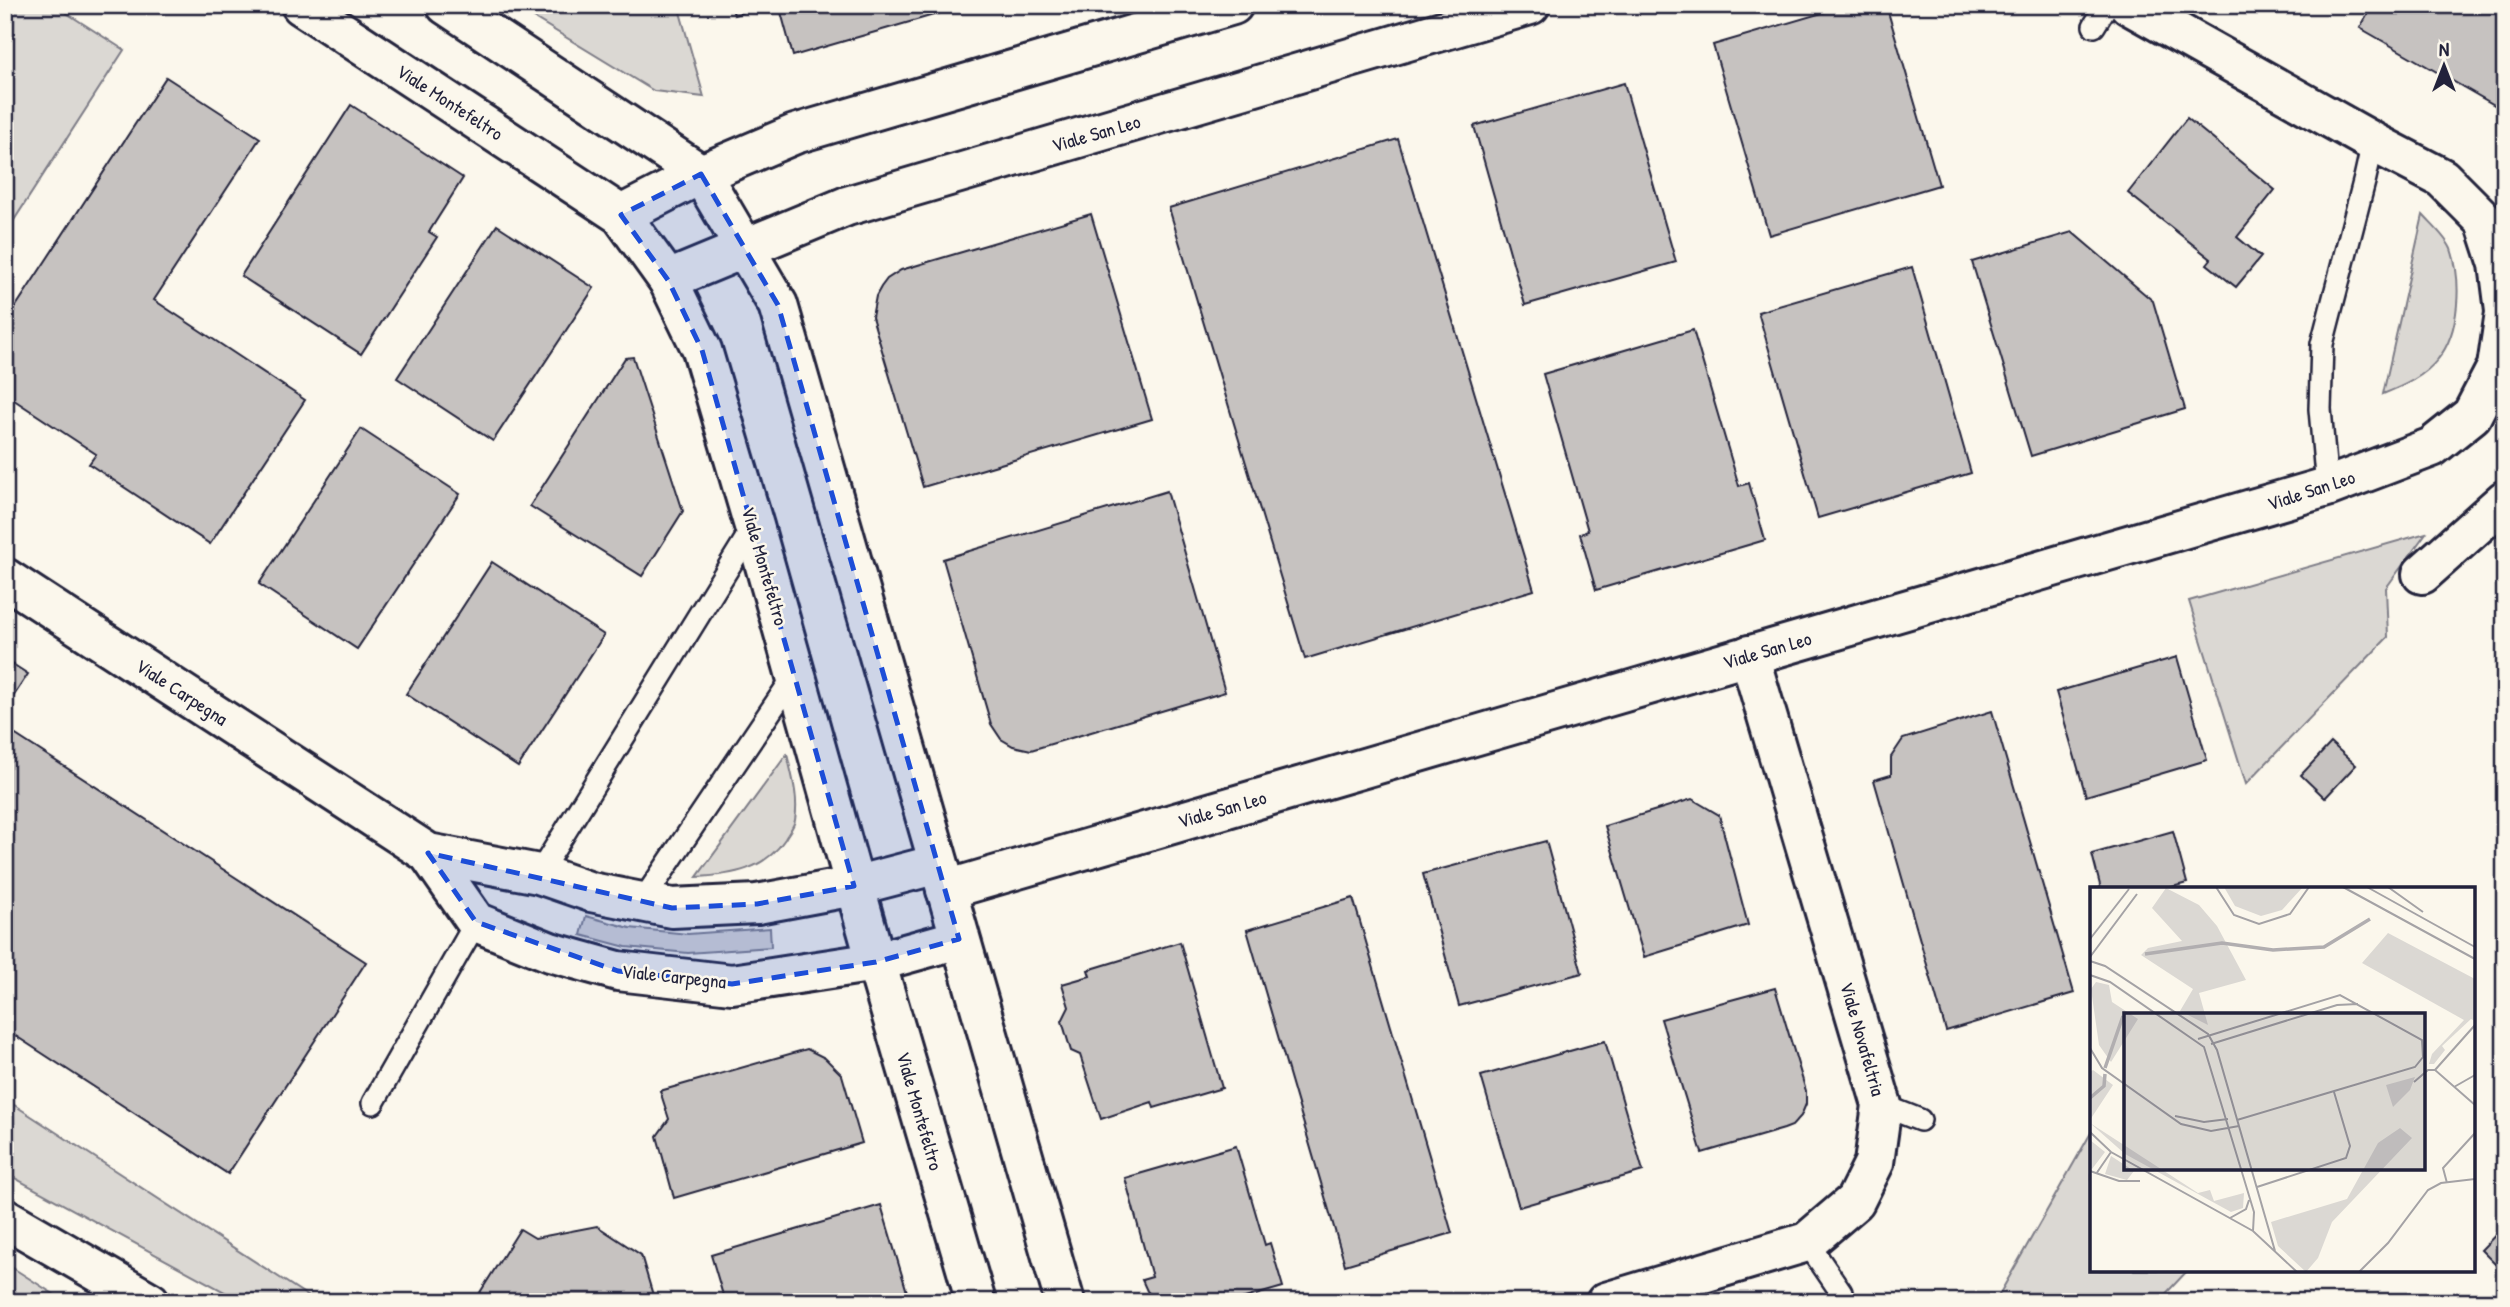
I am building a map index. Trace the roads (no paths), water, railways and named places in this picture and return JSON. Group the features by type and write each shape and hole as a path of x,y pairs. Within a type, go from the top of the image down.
{"street":[{"name":"Viale Montefeltro","path":"301,5 621,215 668,280 702,350 854,886 976,1302"},
{"path":"446,5 701,174 778,304 1065,1302"},
{"path":"621,215 701,174 795,134 1151,17 1233,5"},
{"name":"Viale San Leo","path":"668,280 847,206 1530,5"},
{"name":"Viale San Leo","path":"942,877 1749,655 2327,487 2432,447 2472,415 2497,367 2505,312 2499,264 2485,221 2442,178 2129,5"},
{"path":"2421,574 2505,500"},
{"name":"Viale Carpegna","path":"5,578 428,853 476,922 550,952 618,971 733,984 876,962 959,939"},
{"name":"Viale Novafeltria","path":"1606,1302 1807,1242 1855,1201 1874,1163 1882,1105 1749,655"},
{"name":"Viale Carpegna","path":"428,853 540,874 592,892 672,908 757,904 854,886 942,877"},
{"path":"5,1219 150,1302"}],"lane":[{"path":"2094,26 2107,5"},
{"path":"2327,487 2320,409 2322,344 2373,142"},
{"path":"540,874 754,526"},
{"path":"642,902 795,675"},
{"path":"373,1103 476,922"},
{"path":"1882,1105 1920,1120"},
{"path":"1807,1242 1841,1292"}]}
